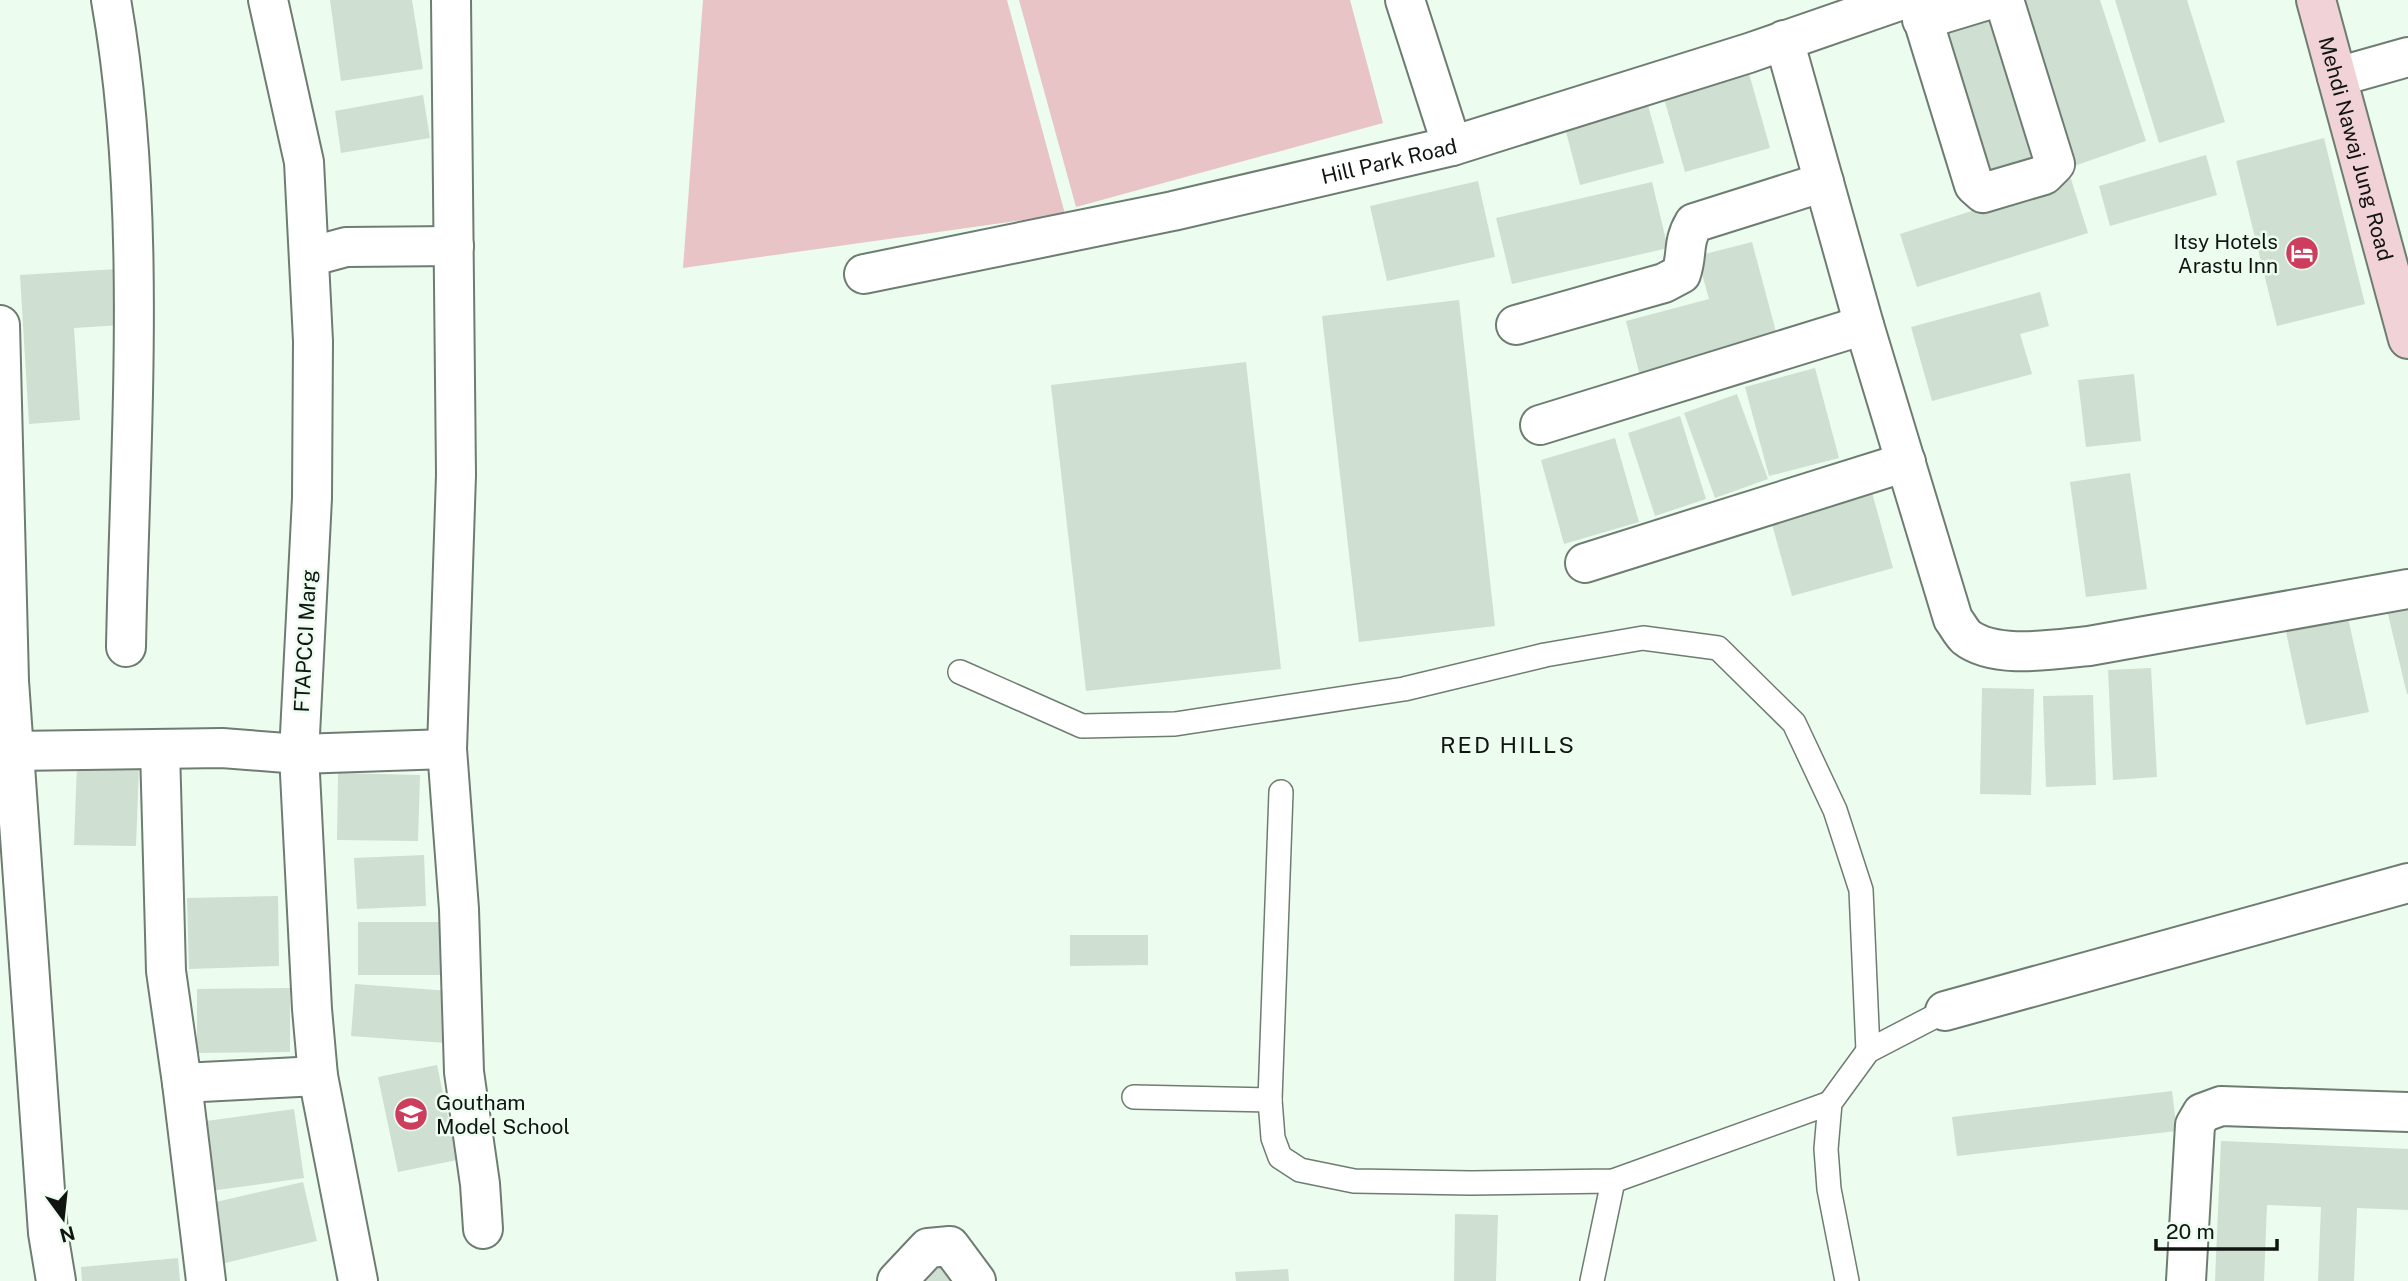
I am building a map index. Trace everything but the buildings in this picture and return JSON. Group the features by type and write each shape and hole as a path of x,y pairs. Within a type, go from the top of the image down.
{"main road":[{"name":"Mehdi Nawaj Jung Road","path":"2316,0 2408,339"}],"street":[{"path":"111,0 125,77 131,189 132,343 127,648"},
{"name":"FTAPCCI Marg","path":"268,0 304,162 313,341 312,498 299,754 318,1076 358,1281"},
{"path":"451,0 456,475 447,749 459,909 464,1072 481,1184 483,1229"},
{"path":"1405,0 1452,146"},
{"name":"Hill Park Road","path":"864,274 1173,211 1452,146 1784,40 1914,7 1988,0"},
{"path":"1914,7 1974,185 1983,193 2044,175 2055,164 2004,0"},
{"path":"1784,40 1864,325 1953,619 1967,637 1992,649 2036,651 2089,646 2408,589"},
{"path":"2337,77 2408,57"},
{"path":"1516,325 1664,283 1681,274 1685,262 1685,239 1694,223 1824,182"},
{"path":"309,257 345,247 454,246"},
{"path":"0,325 14,751 48,1233 56,1281"},
{"path":"1540,425 1864,325"},
{"path":"1585,563 1906,462"},
{"path":"14,751 222,748 299,754 447,749"},
{"path":"160,749 166,971 206,1281"},
{"path":"1945,1011 2408,883"},
{"path":"182,1083 318,1076"},
{"path":"2186,1281 2195,1125 2202,1112 2221,1106 2408,1112"},
{"path":"897,1281 928,1248 950,1246 976,1281"}],"lane":[{"path":"960,672 1083,726 1175,724 1404,689 1545,655 1643,638 1718,648 1794,723 1835,810 1861,890 1868,1051"},
{"path":"1280,792 1270,1100 1273,1138 1280,1157 1300,1170 1354,1181 1614,1181 1830,1103"},
{"path":"1847,1281 1829,1189 1826,1149 1830,1103 1868,1051 1945,1011"},
{"path":"1134,1097 1270,1100"},
{"path":"1592,1281 1614,1181"}],"shaded area":[{"path":"703,0 1007,0 1065,214 683,268"},
{"path":"1019,0 1350,0 1383,123 1076,207"}],"place":[{"name":"Itsy Hotels Arastu Inn","path":"2302,253"},
{"name":"Goutham Model School","path":"411,1114"}],"district":[{"name":"RED HILLS","path":"1508,744"}]}
